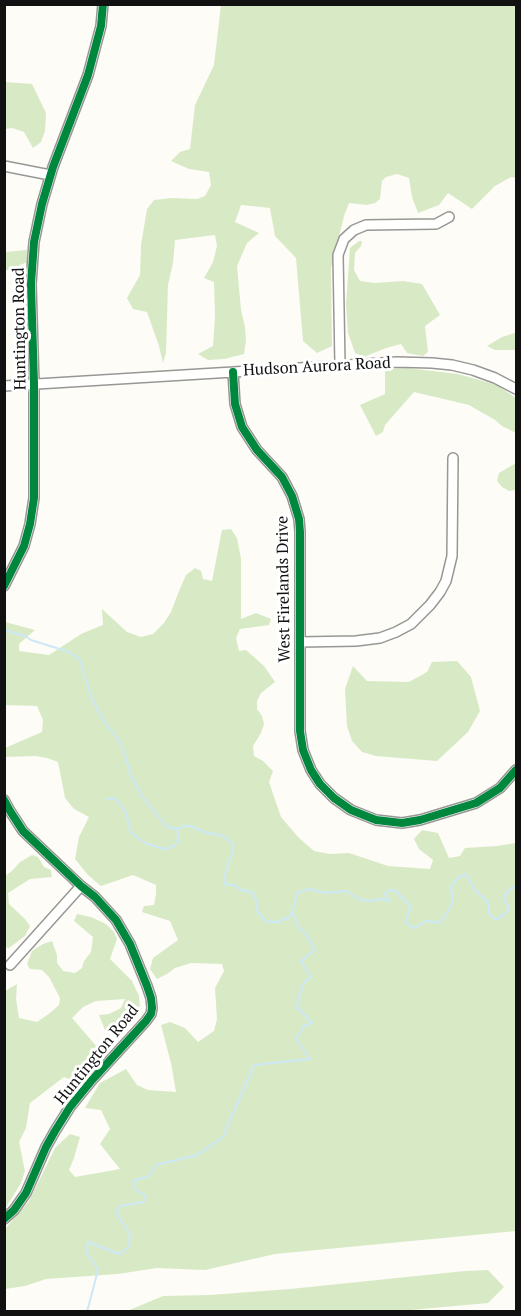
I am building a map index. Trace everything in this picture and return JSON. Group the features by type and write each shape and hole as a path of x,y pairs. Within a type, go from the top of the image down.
{"street":[{"name":"Huntington Road","path":"4,586 24,546 34,498 34,384 31,311 32,262 39,218 50,176 88,75 101,26 104,4"},
{"path":"4,166 50,176"},
{"path":"340,365 338,255 344,239 354,230 366,225 436,224 449,217"},
{"name":"Hudson Aurora Road","path":"4,386 397,362 452,365 495,378 516,389"},
{"name":"West Firelands Drive","path":"233,372 235,404 242,428 256,450 282,477 297,510 300,532 300,731 303,750 320,783 334,798 351,810 376,820 402,823 477,803 500,788 516,770"},
{"path":"300,642 380,638 411,624 430,605 446,580 452,556 453,458"},
{"name":"Huntington Road","path":"4,800 23,831 111,913 121,928 152,998 151,1014 70,1107 54,1131 26,1193 14,1210 4,1219"},
{"path":"10,965 81,886"}],"green space":[{"path":"221,5 516,5 516,178 511,177 495,186 472,209 448,193 439,205 418,213 412,197 409,178 397,174 386,177 382,181 380,199 375,203 367,205 349,203 331,268 332,346 317,353 303,341 296,258 275,236 270,208 241,205 235,222 259,233 247,243 237,266 245,327 244,354 208,360 198,354 213,346 214,282 204,278 213,262 217,246 215,235 175,240 168,285 166,353 163,363 147,312 133,309 127,298 140,275 141,245 147,209 154,200 197,199 205,196 211,185 209,172 189,169 171,161 180,152 190,149 195,105 214,65"},
{"path":"5,82 32,84 46,113 45,131 41,142 33,148 24,132 12,128 5,129"},
{"path":"516,212 516,350 495,350 487,346 502,337 515,333"},
{"path":"362,241 355,253 354,270 360,281 375,283 403,281 422,284 440,315 425,326 428,352 423,356 407,353 401,344 364,357 355,353 348,333 346,304 350,248"},
{"path":"27,250 27,262 5,270 5,252"},
{"path":"407,368 458,374 497,385 516,398 516,433 469,405 414,392 385,425 383,432 376,436 360,405 385,394 385,369"},
{"path":"516,463 516,490 509,491 497,481 499,473"},
{"path":"231,529 237,538 241,559 241,619 256,613 271,619 269,625 240,629 236,638 239,651 246,650 264,666 275,682 261,693 257,701 257,709 264,724 253,746 254,756 273,771 269,782 281,817 299,838 314,851 330,854 349,853 388,866 430,869 433,860 419,849 414,839 422,830 438,833 449,858 460,856 465,848 516,843 516,1231 275,1254 205,1270 157,1268 118,1274 46,1279 25,1286 5,1289 5,1229 29,1201 55,1148 70,1134 80,1137 69,1170 75,1177 120,1169 100,1144 110,1129 101,1110 85,1108 100,1083 126,1069 137,1085 148,1090 176,1092 161,1025 170,1022 185,1028 198,1042 214,1031 217,1019 215,988 224,971 222,964 191,963 175,968 157,979 150,969 153,958 178,940 170,921 142,912 144,906 154,905 156,885 133,875 101,886 88,875 75,859 79,837 89,817 74,809 65,798 58,762 35,756 5,757 5,748 42,732 43,720 37,706 5,705 5,622 35,630 19,644 19,651 49,655 81,634 103,625 102,609 127,632 141,637 153,634 171,612 186,575 195,568 201,571 203,579 212,581 222,530"},
{"path":"457,661 471,677 480,711 468,732 437,761 376,756 362,752 352,741 347,726 345,689 353,666 367,681 409,682 427,672 432,662"},
{"path":"32,855 38,857 44,867 51,870 52,877 30,879 8,893 9,904 30,926 25,936 9,948 5,947 5,876 20,862"},
{"path":"77,914 106,924 114,932 117,939 110,959 132,981 139,996 140,1008 136,1017 116,1033 105,1030 99,1015 109,1014 121,1008 125,999 96,1001 83,1007 72,1018 104,1055 82,1074 71,1080 64,1077 30,1103 26,1128 19,1142 25,1171 21,1183 5,1209 5,991 17,984 16,999 19,1018 37,1022 59,1005 60,998 49,977 42,970 30,969 27,964 32,951 52,941 57,963 63,971 75,973 82,968 91,952 93,937 74,921"},
{"path":"488,1270 504,1287 488,1303 389,1312 127,1311 163,1296 290,1289"}],"waterway":[{"path":"4,630 69,652 80,660 91,697 103,720 120,742 131,776 140,793 167,827 177,829 191,826 204,832 223,836 233,844 224,877 225,883 252,892 256,900 257,911 267,922 278,922 289,917 297,893 309,889 325,893 346,891 361,900 372,901 381,899 389,901 386,893 389,890 396,891 411,907 406,922 410,926 415,928 429,921 440,923 453,899 451,886 459,877 466,874 475,890 489,903 489,914 495,919 500,918 508,910 508,905 504,900 505,895 511,888 516,887"},
{"path":"107,799 114,798 119,802 126,813 131,833 147,844 165,849 172,847 179,841 177,830"},
{"path":"87,1312 98,1270 86,1252 88,1242 119,1254 129,1247 130,1234 116,1213 120,1206 144,1202 146,1196 136,1190 133,1181 149,1176 156,1165 197,1155 223,1137 254,1065 310,1059 296,1039 304,1026 312,1023 297,1008 304,983 311,977 301,961 315,950 305,933 298,927 293,913"}],"cycle path":[{"path":"4,586 24,546 34,498 31,284 34,242 53,167 88,75 101,26 103,4"},
{"path":"233,372 235,404 242,427 257,450 282,477 292,496 299,519 300,731 303,750 320,784 351,810 376,820 402,823 420,820 476,803 500,788 516,770"},
{"path":"4,800 23,831 95,897 116,920 130,944 147,986 152,1008 146,1021 70,1107 46,1147 26,1193 14,1210 4,1219"}]}
